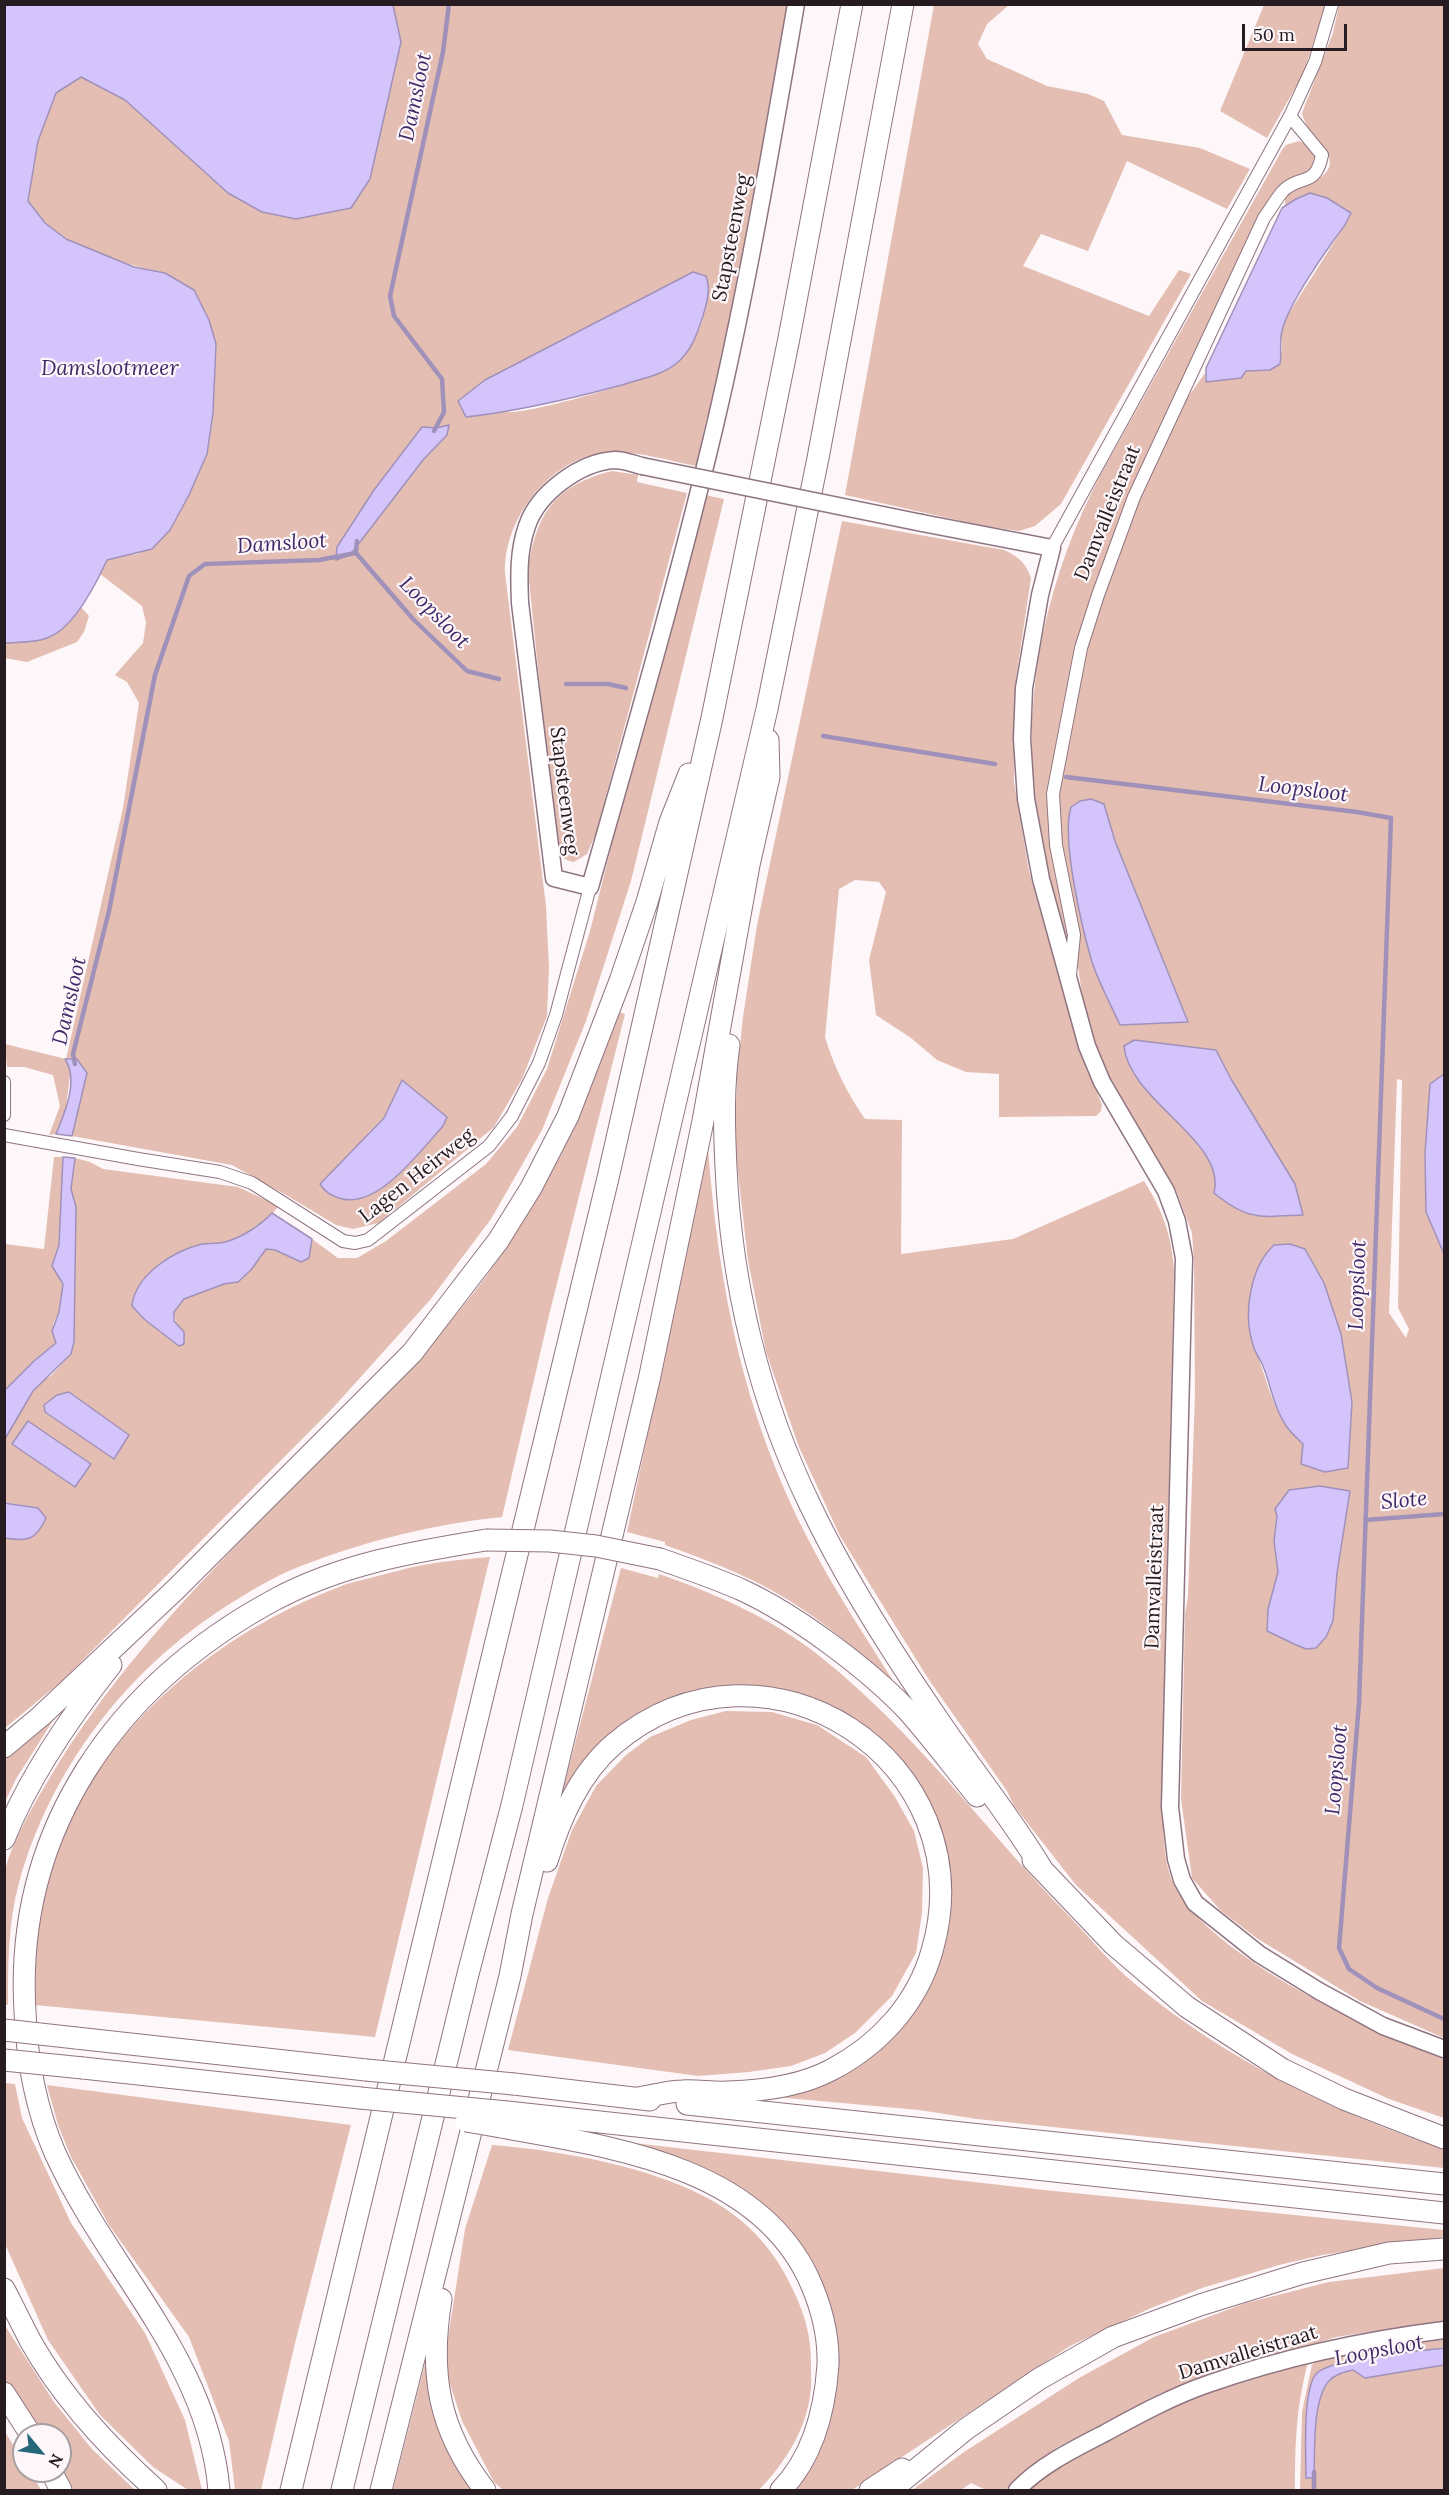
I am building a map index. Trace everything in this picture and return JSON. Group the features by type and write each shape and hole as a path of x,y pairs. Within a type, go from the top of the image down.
{"highway":[{"path":"291,2490 608,1178 712,718 789,338 852,4"},
{"path":"342,2490 465,1985 515,1794 767,709 820,447 903,4"},
{"path":"381,2490 510,1976 522,1914 649,1380 703,1121 749,865 769,777 767,709"},
{"path":"4,1747 41,1716 176,1589 412,1353 498,1241 531,1188 576,1095 620,981 670,822 712,718"},
{"path":"749,865 741,963 727,1058 724,1124 728,1206 742,1304 755,1359 773,1415 809,1504 858,1593 933,1712 1042,1869"},
{"path":"219,2490 210,2436 187,2375 170,2343 72,2187 45,2126 27,2047 25,1944 32,1898 48,1845 68,1800 91,1762 119,1724 157,1683 195,1650 276,1599 335,1573 410,1552 486,1540 550,1541 596,1546 660,1559 743,1591 785,1614 862,1670 907,1710 1020,1849 1113,1944 1187,2007 1282,2069 1344,2099 1444,2138"},
{"path":"4,1839 33,1782 84,1700 118,1656 176,1589"},
{"path":"510,1976 532,1916 554,1839 574,1794 594,1766 614,1744 663,1713 703,1699 735,1696 779,1698 810,1707 837,1719 863,1736 885,1755 913,1791 923,1812 931,1833 940,1875 941,1902 938,1932 917,1990 902,2012 884,2033 829,2072 774,2088 728,2092 680,2091 638,2098"},
{"path":"4,2030 1444,2184"},
{"path":"4,2060 444,2107 504,2120 585,2143 696,2176 724,2190 747,2205 776,2231 792,2250 814,2290 824,2319 828,2356 826,2394 818,2426 803,2459 781,2490"},
{"path":"504,2120 1444,2213"},
{"path":"449,2214 448,2258 436,2332 435,2363 438,2393 451,2437 484,2490"},
{"path":"891,2490 956,2437 1039,2379 1113,2337 1200,2305 1303,2273 1389,2253 1444,2249"},
{"path":"4,2289 32,2343 66,2394 97,2433 156,2490"},
{"path":"4,2393 23,2423"},
{"path":"870,2490 907,2465 956,2437"}],"street":[{"name":"Stapsteenweg","path":"796,4 768,163 717,418 677,580 590,887 554,878 520,603 519,564 527,525 542,500 565,479 590,466 616,460 642,466 922,523 1052,548"},
{"name":"Damvalleistraat","path":"1332,4 1315,62 1290,116 1052,548 1030,649 1024,688 1022,739 1028,811 1041,879 1087,1046 1102,1082 1166,1191 1177,1221 1184,1258 1170,1807 1176,1859 1182,1880 1195,1903 1259,1954 1319,1992 1383,2026 1444,2049"},
{"name":"Damvalleistraat","path":"1069,982 1074,935 1056,845 1053,794 1082,648 1098,595 1134,497 1264,218 1285,189 1308,179 1320,169 1322,155 1290,116"},
{"name":"Lagen Heirweg","path":"4,1135 220,1172 252,1183 343,1241 355,1243 368,1240 489,1146 512,1116 540,1063 556,1015 590,887"},
{"path":"4,1082 4,1115"},
{"name":"Damvalleistraat","path":"1017,2490 1043,2469 1074,2449 1141,2414 1206,2384 1313,2352 1444,2330"}],"shaded area":[{"path":"393,5 789,5 745,242 710,414 707,417 696,466 624,452 592,455 572,463 553,475 523,509 513,530 507,551 505,573 546,906 549,967 547,1016 522,1079 494,1127 379,1223 353,1229 336,1225 232,1165 72,1136 87,1073 71,1068 66,1107 56,1134 49,1135 60,1106 53,1075 24,1067 7,1067 5,1044 66,1059 123,808 139,703 127,682 115,675 143,643 146,623 142,606 100,574 107,559 138,554 170,530 207,454 213,413 216,344 165,273 119,261 85,248 56,232 45,223 28,201 38,141 56,93 81,77 125,100 228,193 401,42","holes":["693,272 705,276 708,297 706,310 691,346 677,363 648,377 597,393 525,410 499,411 458,401 485,380","422,427 436,428 447,435 423,460 350,555 337,547 374,490","402,1080 447,1117 443,1126 425,1145 368,1133 384,1118"]},
{"path":"934,5 1009,5 987,24 978,44 987,59 1047,86 1088,94 1104,101 1122,135 1200,148 1250,169 1227,209 1127,161 1088,251 1041,234 1023,266 1149,316 1179,270 1191,274 1061,504 1035,526 1019,531 984,526 845,495"},
{"path":"1264,5 1326,5 1303,74 1267,138 1220,111"},
{"path":"1339,5 1444,5 1444,1074 1430,1085 1425,1153 1426,1212 1444,1254 1444,2038 1360,2001 1258,1939 1221,1911 1192,1878 1181,1799 1185,1614 1188,1596 1195,1394 1192,1233 1176,1190 1112,1089 1095,1045 1082,994 1078,967 1078,934 1065,871 1057,805 1077,683 1091,633 1137,505 1183,404 1205,373 1206,382 1241,378 1246,371 1270,370 1282,352 1281,333 1287,316 1345,225 1296,199 1285,205 1285,195 1318,179 1330,166 1326,152 1307,126 1302,113 1333,33","holes":["1091,799 1104,804 1115,841 1188,1021","1216,1050 1303,1215 1253,1216 1217,1181 1210,1161 1188,1133","1397,1079 1402,1080 1398,1308 1409,1329 1406,1338 1389,1313","1305,1249 1324,1283 1330,1304 1330,1471 1325,1472 1301,1464 1303,1444 1281,1418 1253,1344","1320,1486 1337,1573 1333,1621 1306,1649 1267,1631 1268,1609 1278,1572 1274,1541 1277,1516 1275,1509 1289,1490"]},
{"path":"1299,141 1308,145 1317,157 1311,169 1292,179 1254,230 1080,639 1064,704 1050,793 1069,940 1066,940 1040,837 1032,759 1032,716 1036,674 1043,632 1054,591 1067,550 1102,472 1282,150 1286,145"},
{"path":"612,471 638,475 637,482 687,493 596,833 587,854 574,862 562,857 556,845 528,570 536,533 552,505 576,484"},
{"path":"705,495 724,499 631,881 586,1021 542,1130 491,1219 430,1300 331,1410 63,1680 5,1728 5,1538 16,1540 26,1506 5,1502 4,1439 39,1382 51,1376 71,1354 74,1342 76,1207 71,1189 75,1158 103,1169 238,1187 279,1206 269,1217 243,1235 224,1243 203,1244 132,1306 144,1319 179,1346 174,1311 184,1299 224,1284 238,1282 251,1270 266,1249 309,1258 312,1239 338,1258 357,1258 386,1241 486,1164 517,1127 547,1069 590,931 631,768","holes":["57,1395 129,1435 115,1459 44,1405"]},
{"path":"842,521 1004,550 1014,555 1027,568 1031,578 1016,678 1014,782 1029,871 1074,1032 1102,1105 1101,1111 1096,1116 999,1117 999,1074 966,1072 937,1060 911,1038 876,1015 869,960 886,892 879,882 855,880 839,889 825,1037 842,1080 865,1119 902,1120 901,1254 1013,1239 1144,1181 1165,1223 1174,1269 1162,1802 1164,1845 1171,1877 1175,1887 1194,1913 1222,1939 1257,1965 1337,2011 1444,2059 1444,2118 1389,2099 1292,2054 1202,2001 1076,1885 1014,1806 1007,1791 927,1677 840,1536 799,1447 766,1352 748,1260 735,1147 737,1074 757,925"},
{"path":"80,606 89,616 84,632 77,642 27,662 5,658 4,643 48,636 71,618"},
{"path":"619,1012 625,1014 550,1311 502,1517 451,1524 400,1535 325,1557 291,1570 225,1607 156,1661 125,1692 97,1726 72,1762 51,1800 33,1841 15,1898 9,1944 8,2005 4,2004 3,1887 5,1872 18,1835 52,1774 94,1711 140,1652 241,1540 400,1378 478,1287 504,1251 549,1175 586,1095"},
{"path":"708,1149 727,1301 751,1397 766,1445 785,1492 818,1558 897,1687 833,1632 799,1607 762,1585 665,1545 665,1542 627,1532"},
{"path":"54,1157 63,1157 59,1245 52,1266 63,1284 59,1312 53,1324 56,1343 5,1390 5,1244 44,1249"},
{"path":"490,1557 375,2037 35,2005 36,1948 41,1906 61,1839 86,1790 117,1745 154,1704 195,1668 241,1636 289,1609 339,1587 417,1566"},
{"path":"621,1568 658,1578 659,1574 702,1590 744,1609 804,1644 889,1718 950,1783 1038,1884 1109,1960 1135,1984 1206,2037 1282,2081 1361,2118 1444,2149 1444,2168 977,2119 919,2110 776,2097 824,2079 931,1972 931,1814 816,1702 676,1701 564,1798 561,1797"},
{"path":"59,1711 16,1779 5,1802 5,1755"},
{"path":"726,1711 772,1712 817,1725 866,1757 895,1797 914,1831 923,1868 922,1913 916,1953 892,1996 855,2033 825,2053 791,2066 749,2072 698,2076 508,2050 548,1898 572,1830 596,1786 626,1755 650,1737 691,1720"},
{"path":"4,2083 15,2084 22,2118 71,2223 145,2333 185,2420 202,2490 188,2490 153,2467 100,2415 48,2340 5,2244"},
{"path":"47,2085 351,2125 295,2343 261,2490 235,2490 229,2441 189,2337 109,2225 71,2157 58,2125"},
{"path":"625,2142 1044,2190 1444,2230 1444,2237 1322,2255 1202,2288 1151,2308 1070,2346 852,2490 790,2490 835,2340 766,2211"},
{"path":"492,2145 587,2158 654,2175 685,2187 714,2201 738,2218 755,2233 777,2260 804,2317 811,2354 811,2392 803,2422 792,2447 759,2490 503,2490 494,2482 462,2421 447,2375 448,2338 465,2229"},
{"path":"1444,2268 1444,2321 1336,2337 1161,2393 1058,2447 1005,2490 986,2490 971,2483 961,2490 912,2490 964,2452 1079,2378 1154,2337 1246,2303 1329,2282"},
{"path":"4,2324 54,2402 71,2423 31,2423 5,2381"},
{"path":"1444,2337 1444,2347 1340,2363 1307,2407 1306,2478 1313,2478 1315,2428 1319,2402 1323,2391 1334,2377 1353,2370 1366,2378 1444,2365 1444,2490 1300,2490 1302,2412 1312,2365 1336,2354"},
{"path":"427,2356 473,2490 393,2490"},
{"path":"1308,2362 1297,2426 1295,2490 1027,2490 1045,2476 1084,2453 1163,2412 1199,2396"},
{"path":"72,2424 92,2449 135,2490 68,2490 65,2483 72,2483"},
{"path":"5,2432 12,2443 12,2483 37,2483 41,2490 5,2490"}],"water":[{"name":"Damslootmeer","path":"4,5 393,5 401,42 370,179 351,208 296,219 262,212 228,193 125,100 81,77 56,93 38,141 28,201 45,223 66,239 134,267 165,273 194,290 209,320 216,344 213,413 207,454 170,530 152,549 107,560 83,605 57,633 37,641 5,643"},
{"path":"1310,193 1327,198 1351,213 1292,306 1281,335 1280,364 1270,370 1246,371 1241,378 1206,382 1206,368 1282,208"},
{"path":"693,272 706,276 708,286 707,301 701,323 687,353 665,371 583,395 525,408 466,417 458,401 485,380"},
{"path":"449,425 447,435 423,460 350,555 336,560 337,547 374,490 422,427 436,428"},
{"path":"1091,799 1104,804 1115,841 1188,1022 1120,1025 1098,978 1078,906 1069,840 1071,807 1080,801"},
{"path":"1134,1040 1216,1050 1231,1079 1295,1184 1303,1215 1265,1216 1246,1213 1236,1209 1214,1193 1214,1174 1206,1156 1193,1138 1142,1085 1130,1066 1124,1046"},
{"path":"65,1059 77,1059 87,1073 72,1136 56,1134 71,1087 71,1077"},
{"path":"1444,1074 1444,1254 1426,1212 1425,1153 1430,1084"},
{"path":"402,1080 447,1117 443,1126 410,1163 383,1188 368,1196 353,1200 339,1198 328,1193 320,1184 384,1118"},
{"path":"63,1157 75,1158 71,1189 76,1207 74,1342 71,1354 33,1391 5,1439 5,1390 56,1343 52,1331 59,1312 63,1284 52,1266 59,1245"},
{"path":"272,1213 312,1239 309,1258 301,1262 275,1250 266,1249 251,1270 238,1282 224,1284 184,1299 174,1312 174,1321 184,1332 184,1344 179,1346 144,1319 132,1306 140,1284 157,1266 191,1247 222,1243 238,1237 257,1226"},
{"path":"1290,1244 1305,1249 1324,1283 1341,1334 1352,1402 1348,1468 1325,1472 1301,1464 1303,1444 1283,1420 1253,1345 1249,1306 1254,1278 1266,1254 1274,1245"},
{"path":"69,1392 129,1435 114,1459 45,1412 44,1405 57,1395"},
{"path":"28,1421 91,1464 75,1487 12,1444"},
{"path":"1320,1486 1350,1491 1337,1573 1333,1621 1326,1637 1316,1648 1306,1649 1267,1631 1268,1609 1278,1572 1274,1541 1277,1516 1275,1509 1289,1490"},
{"path":"4,1503 38,1508 46,1518 39,1531 30,1538 20,1540 5,1538"},
{"path":"1444,2348 1444,2365 1365,2378 1353,2370 1331,2379 1319,2402 1314,2478 1306,2478 1307,2407 1312,2381 1317,2373 1340,2363 1357,2359"}],"waterway":[{"name":"Damsloot","path":"434,431 444,412 442,379 394,316 390,296 443,52 449,4"},
{"name":"Damsloot","path":"75,1064 73,1054 109,911 155,675 189,576 205,564 319,560 356,553 357,541"},
{"name":"Loopsloot","path":"356,553 413,619 467,671 499,679"},
{"name":"Loopsloot","path":"566,684 608,684 626,688"},
{"name":"Loopsloot","path":"823,736 995,764"},
{"name":"Loopsloot","path":"1066,777 1391,818 1359,1703 1339,1948 1349,1969 1377,1988 1444,2019"},
{"name":"Slote","path":"1365,1520 1444,1514"},
{"name":"Loopsloot","path":"1314,2472 1314,2490"}]}
